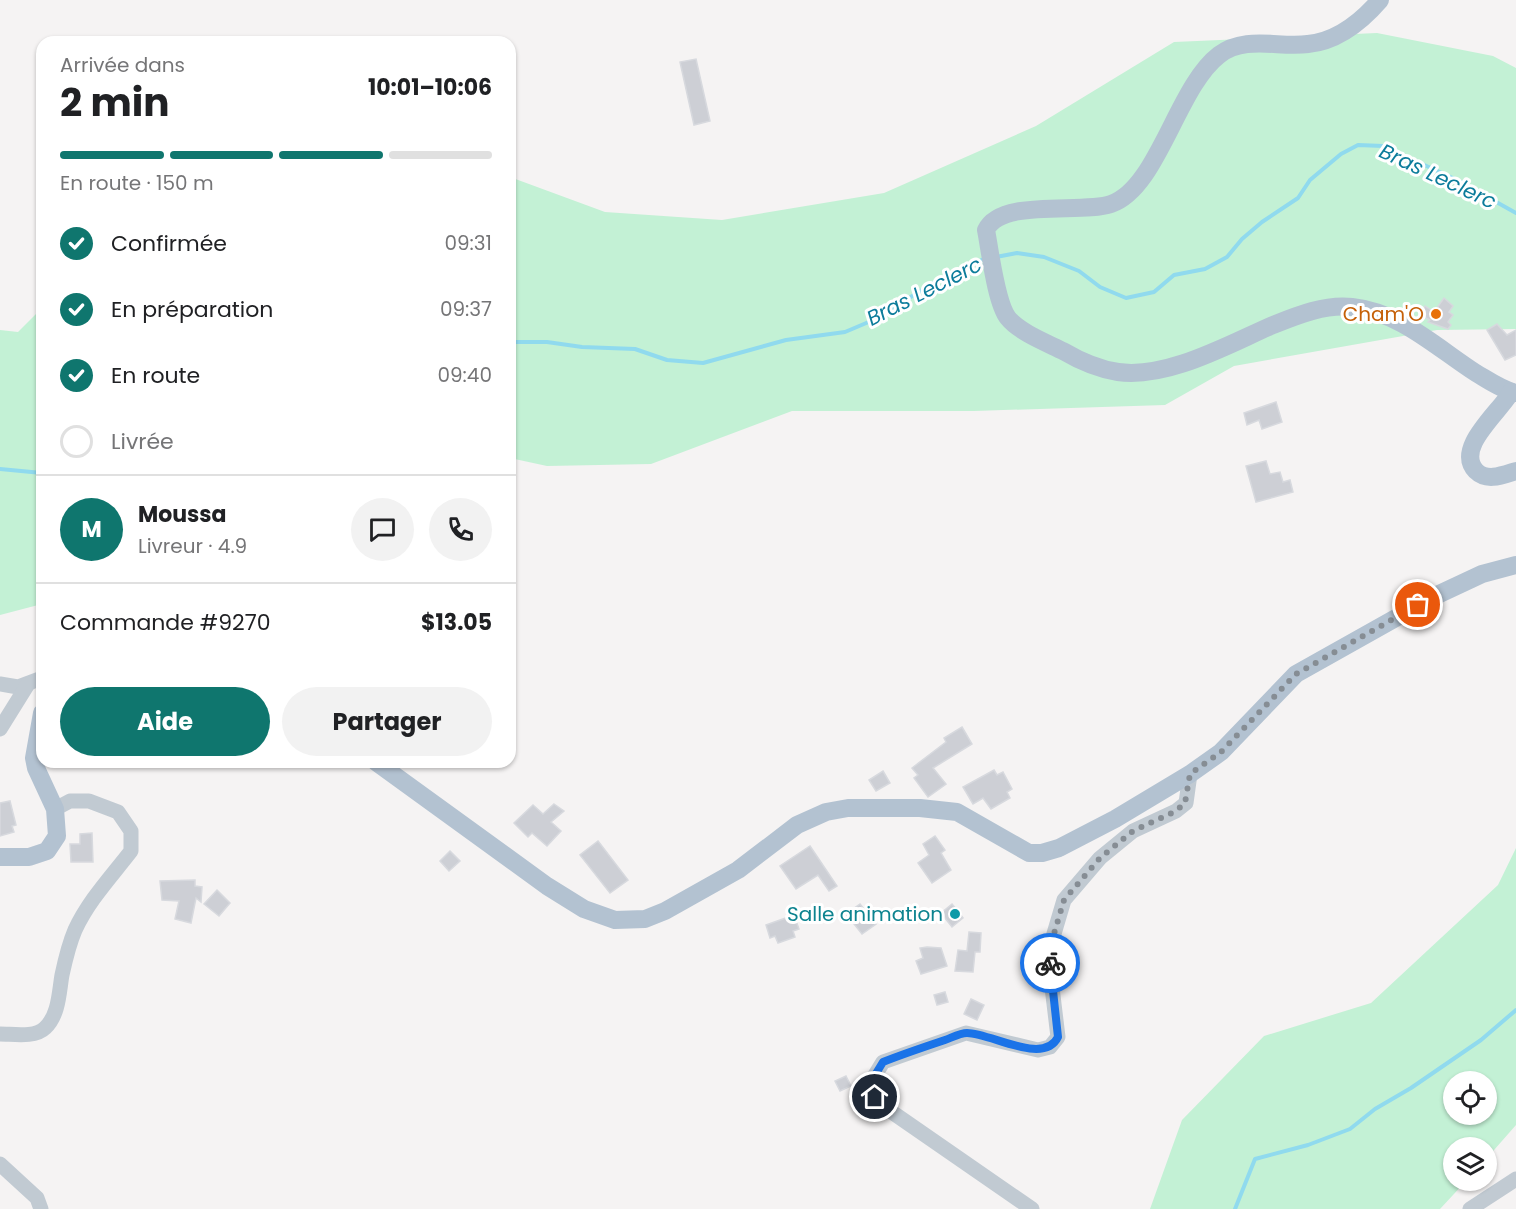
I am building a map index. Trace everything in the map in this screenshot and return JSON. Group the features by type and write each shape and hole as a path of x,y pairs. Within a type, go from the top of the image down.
{"main road":[{"path":"1380,0 1364,18 1346,31 1329,39 1309,44 1240,45 1221,53 1206,66 1196,80 1153,160 1137,185 1125,197 1112,204 1094,207 1039,208 1000,217 990,223 986,230 1001,302 1008,318 1019,327 1092,366 1120,372 1155,371 1193,359 1299,314 1328,307 1353,307 1380,313 1407,326 1467,367 1514,393 1475,438 1469,456 1474,469 1485,477 1516,471"},
{"path":"384,768 523,870 584,909 615,920 645,919 664,910 738,870 797,825 826,812 848,808 920,808 957,812 1021,850 1029,853 1042,853 1059,848 1114,819 1190,774 1221,752 1296,674 1435,596 1482,574 1516,565"},
{"path":"0,857 29,857 47,851 57,836 55,809 36,768 34,758 36,747"}],"street":[{"path":"0,684 18,687 35,681"},
{"path":"0,729 35,681"},
{"path":"1032,1209 886,1108 875,1097 872,1080 883,1062 966,1033 1038,1050 1050,1047 1058,1037 1048,954 1064,900 1100,858 1133,831 1176,811 1185,803 1190,774"},
{"path":"0,1034 35,1033 45,1028 56,1010 62,972 74,932 102,886 131,850 131,831 117,812 89,801 70,801 55,809"},
{"path":"0,1164 37,1198 41,1209"},
{"path":"1470,1209 1516,1179"}],"green space":[{"path":"1377,33 1493,56 1516,68 1516,329 1437,330 1234,366 1165,405 974,411 792,411 651,464 547,466 516,459 516,179 605,212 722,220 884,193 1036,126 1174,42"},
{"path":"36,314 36,606 0,615 0,330 18,332"},
{"path":"1516,848 1516,1125 1497,1147 1497,1137 1443,1137 1443,1191 1457,1191 1440,1209 1150,1209 1182,1120 1264,1036 1371,1003 1498,885"}],"building":[{"path":"696,59 710,121 694,125 680,62"},
{"name":"Cham'O","path":"1444,298 1453,306 1449,312 1453,315 1448,322 1451,325 1448,329 1428,322 1430,320 1419,315 1425,306 1434,312"},
{"path":"1497,324 1507,335 1516,330 1516,355 1505,360 1487,330"},
{"path":"1276,402 1282,422 1262,429 1259,420 1247,425 1244,413"},
{"path":"1266,461 1270,474 1280,472 1283,482 1290,480 1293,492 1256,502 1246,466"},
{"path":"962,727 972,744 933,768 946,784 928,797 914,778 918,775 912,768 946,742 944,738"},
{"path":"994,770 997,775 1003,772 1012,789 1007,792 1010,798 991,809 983,798 973,804 963,787"},
{"path":"883,771 890,783 876,791 869,780"},
{"path":"10,801 16,825 12,826 14,832 0,836 0,803"},
{"path":"554,804 564,811 551,822 561,831 547,846 532,833 528,837 514,823 533,805 543,814"},
{"path":"92,833 93,862 71,862 70,844 80,844 80,834"},
{"path":"935,836 945,850 941,853 951,870 932,883 918,863 929,855 923,844"},
{"path":"598,841 628,880 610,893 580,855"},
{"path":"810,846 837,886 829,891 818,875 796,889 780,866"},
{"path":"450,851 460,861 449,871 440,861"},
{"path":"195,880 195,886 202,887 201,902 196,898 191,923 175,919 179,901 162,900 160,881"},
{"path":"217,890 230,903 219,916 204,904"},
{"path":"860,904 876,924 862,934 846,914"},
{"name":"Salle animation","path":"952,904 963,918 952,927 941,913"},
{"path":"794,915 799,929 793,931 795,937 778,943 775,936 770,938 766,925"},
{"path":"969,932 981,933 980,952 975,952 973,972 955,971 958,950 967,951"},
{"path":"920,948 941,948 947,966 921,974 916,961 923,958"},
{"path":"945,992 948,1002 937,1005 934,995"},
{"path":"971,999 984,1005 977,1020 964,1014"},
{"path":"846,1076 851,1086 840,1091 835,1081"}],"waterway":[{"name":"Bras Leclerc","path":"996,257 1017,253 1044,257 1079,271 1100,287 1126,298 1154,292 1174,275 1205,269 1227,257 1242,239 1262,222 1298,198 1310,180 1341,154 1358,145 1383,146 1457,180 1516,213"},
{"name":"Bras Leclerc","path":"516,342 547,342 582,347 635,349 667,360 703,363 786,340 845,332 871,321 942,278 986,258"},
{"name":"Bras Leclerc","path":"0,469 36,472"},
{"path":"1235,1209 1255,1159 1308,1145 1350,1129 1375,1109 1411,1088 1481,1040 1516,1010"}],"way so far":[{"path":"1050,963 1048,954 1064,900 1100,858 1133,831 1176,811 1185,803 1190,774 1221,752 1296,674 1418,605"}],"place":[{"name":"Cham'O","path":"1436,314"},
{"name":"Salle animation","path":"955,914"}],"route":[{"path":"875,1097 872,1080 883,1062 966,1033 1024,1048 1038,1050 1050,1047 1058,1037 1050,963"}]}
